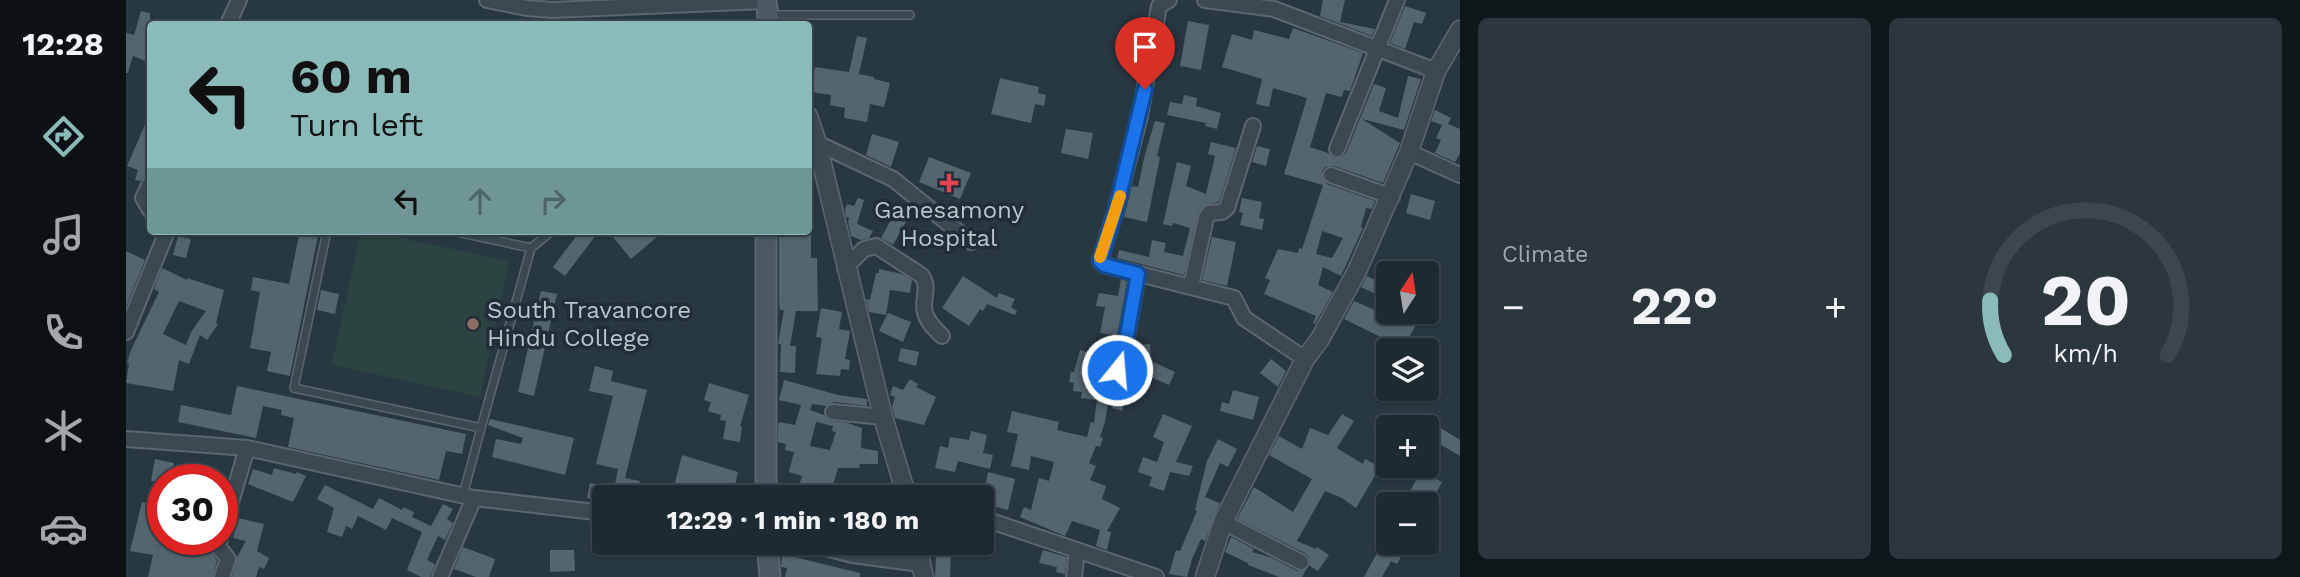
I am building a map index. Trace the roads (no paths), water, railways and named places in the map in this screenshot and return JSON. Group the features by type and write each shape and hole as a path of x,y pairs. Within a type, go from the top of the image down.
{"main road":[{"path":"766,235 766,485"},
{"path":"768,555 770,577"}],"street":[{"path":"229,21 239,0"},
{"path":"487,0 552,10 767,10"},
{"path":"1169,0 1159,6 1140,116 1100,261 1104,265 1234,298 1241,314 1249,321 1305,359"},
{"path":"1205,0 1274,9 1436,71"},
{"path":"1337,149 1398,0"},
{"path":"1205,577 1223,522 1305,359 1320,339 1357,271 1392,197 1436,71 1460,30"},
{"path":"1191,286 1206,218 1209,213 1222,212 1227,208 1253,126"},
{"path":"812,128 883,417 908,485"},
{"path":"817,143 893,179 971,242"},
{"path":"1409,152 1460,175"},
{"path":"1331,175 1392,197"},
{"path":"126,332 166,235"},
{"path":"845,268 864,249 876,246 921,275 926,282 925,314 930,324 942,336"},
{"path":"1117,370 1124,352 1138,274"},
{"path":"833,412 883,417"},
{"path":"126,439 247,448 469,497 592,512"},
{"path":"238,479 247,448"},
{"path":"440,577 469,497"},
{"path":"994,522 1156,577"},
{"path":"1223,522 1301,562"},
{"path":"1074,577 1077,550"},
{"path":"222,577 228,559 225,555"},
{"path":"853,555 922,570"}],"lane":[{"path":"767,10 910,15"},
{"path":"326,235 294,388 481,428"},
{"path":"471,235 531,248"},
{"path":"469,497 481,428 531,248 547,235"}],"place":[{"name":"Ganesamony Hospital","path":"949,183"},
{"name":"South Travancore Hindu College","path":"473,324"}]}
